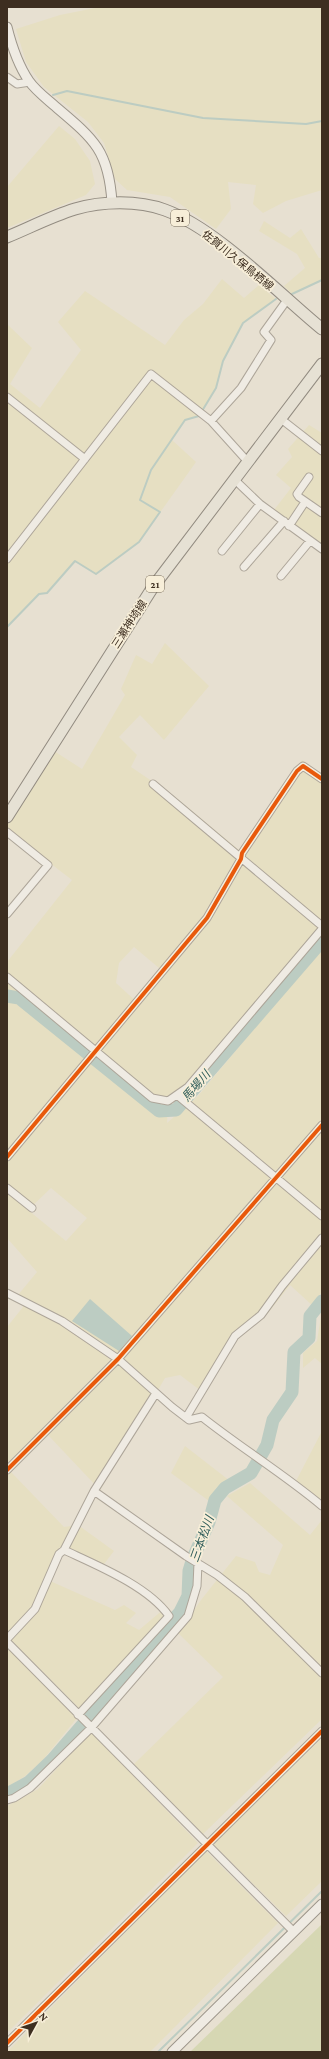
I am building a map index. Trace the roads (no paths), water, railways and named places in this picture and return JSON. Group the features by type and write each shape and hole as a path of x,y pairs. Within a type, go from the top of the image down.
{"main road":[{"name":"佐賀川久保鳥栖線","path":"7,237 75,209 112,204 137,204 165,210 202,230 241,260 322,329"},
{"name":"三瀬神埼線","path":"7,818 153,587 322,364"}],"street":[{"path":"7,27 19,65 30,82 42,95 87,132 100,150 111,185 112,204"},
{"path":"7,77 18,84 30,82"},
{"path":"211,421 245,382 271,340 264,332 287,300"},
{"path":"7,559 151,374 211,421 248,462"},
{"path":"7,397 85,459"},
{"path":"281,419 322,451"},
{"path":"309,477 297,494 305,502 322,513"},
{"path":"235,480 260,504 322,549"},
{"path":"244,567 286,524 305,502"},
{"path":"222,551 260,504"},
{"path":"281,576 310,541"},
{"path":"7,1157 207,918 241,859 242,853 297,771 303,766 322,779"},
{"path":"7,977 152,1098 168,1101 188,1086 322,927 153,784"},
{"path":"7,832 48,865 7,914"},
{"path":"177,1095 322,1216"},
{"path":"7,1470 118,1359 322,1124"},
{"path":"7,1188 32,1208"},
{"path":"187,1416 235,1336 261,1315 282,1286 322,1238"},
{"path":"7,1293 62,1321 118,1359 172,1407 187,1416 189,1420 202,1417 231,1440 265,1462 322,1506"},
{"path":"156,1393 94,1490 64,1550 59,1554 36,1609 7,1640 78,1715 294,1932"},
{"path":"94,1490 186,1556 217,1574 245,1597 322,1673"},
{"path":"64,1550 128,1582 164,1609 170,1616 78,1715"},
{"path":"7,1800 14,1798 30,1788 91,1728 188,1616 196,1586 198,1563"},
{"path":"7,2043 322,1731"},
{"path":"172,2052 322,1904"}],"waterway":[{"path":"53,95 67,91 203,118 306,124 322,121"},
{"path":"292,294 322,280"},
{"path":"7,627 39,594 47,593 75,561 96,574 139,542 160,512 140,500 151,470 185,420 199,416 216,388 223,361 243,323 276,299"},
{"name":"馬場川","path":"7,996 19,998 159,1111 176,1110 322,941"},
{"name":"三本松川","path":"7,1794 29,1782 52,1760 180,1612 188,1596 189,1571 193,1558 209,1522 215,1500 225,1488 251,1473 267,1445 273,1420 292,1392 294,1352 309,1338 310,1316 322,1301"},
{"path":"158,2052 322,1891"}]}
